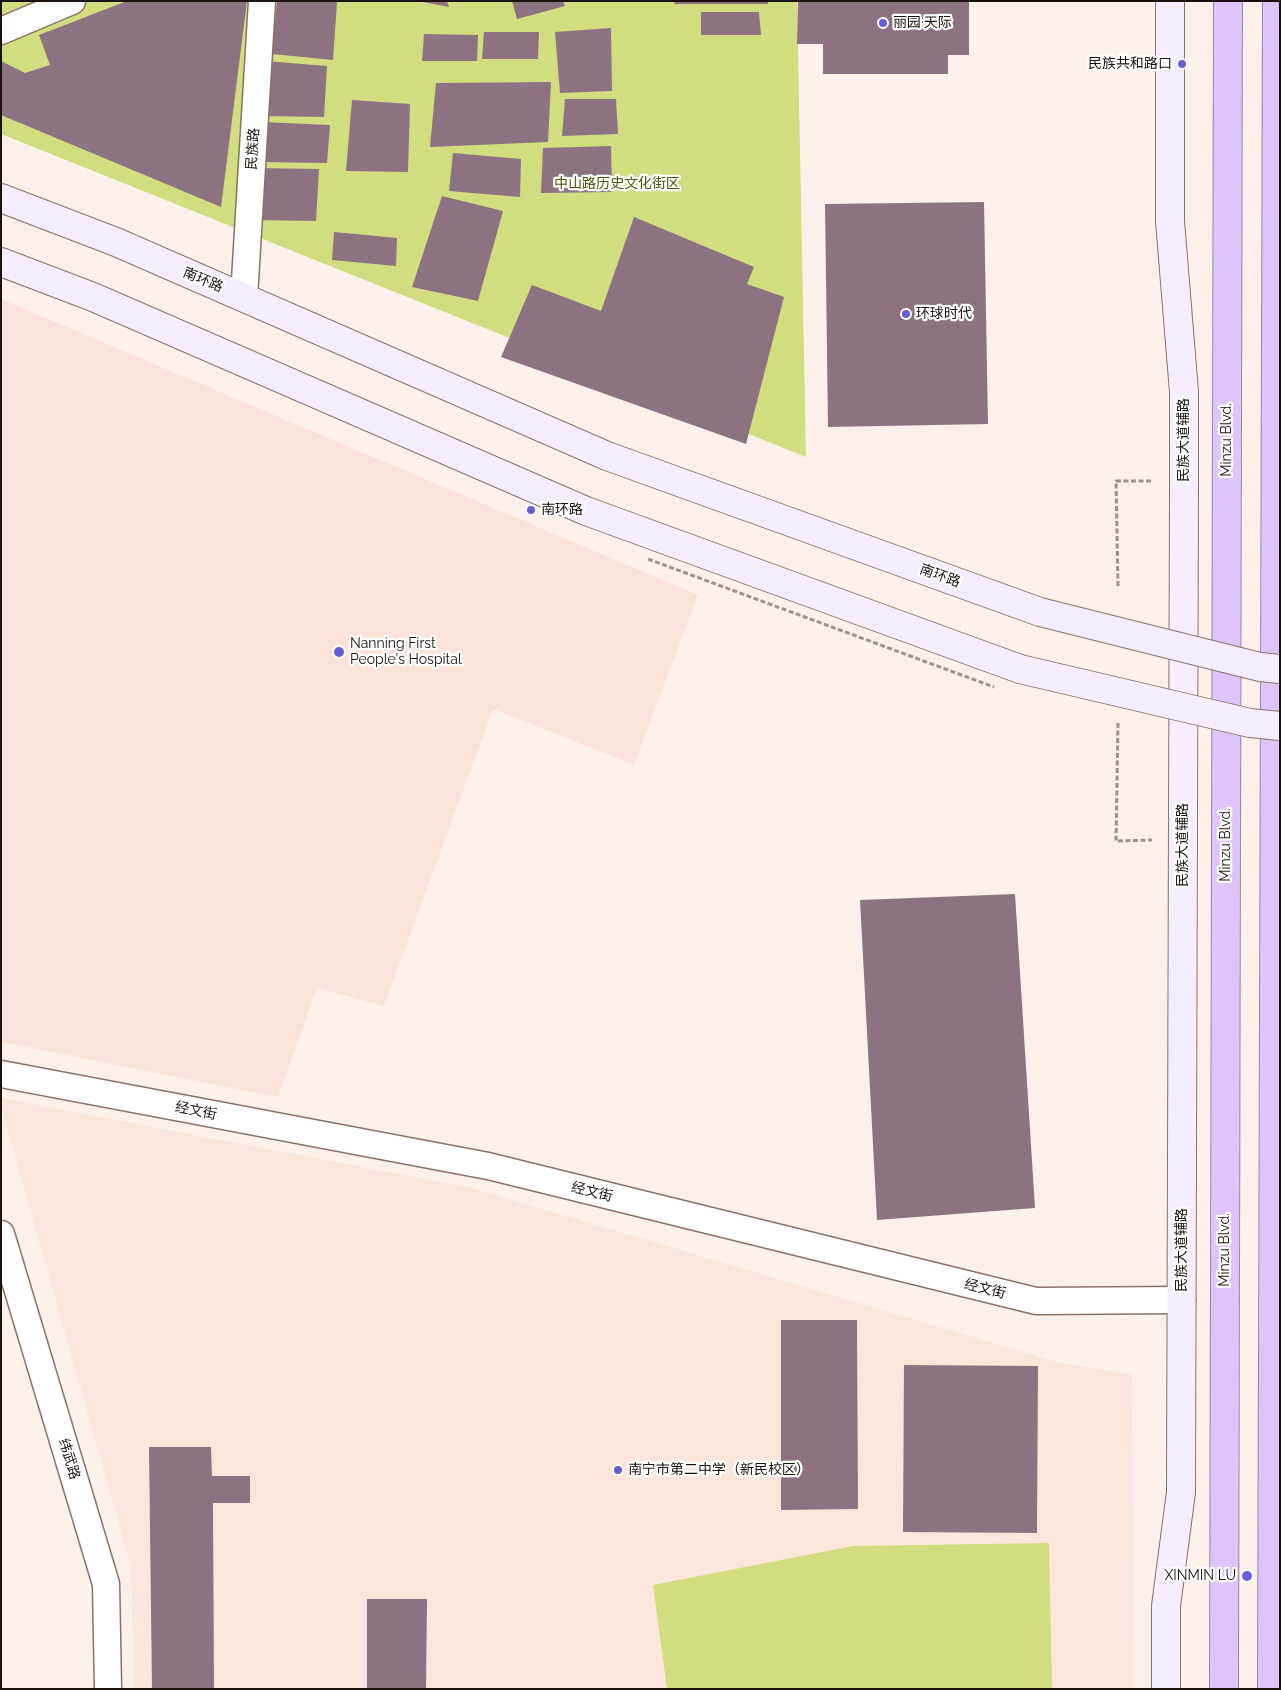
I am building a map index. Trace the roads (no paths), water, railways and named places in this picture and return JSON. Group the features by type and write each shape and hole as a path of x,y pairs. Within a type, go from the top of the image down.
{"highway":[{"name":"Minzu Blvd.","path":"1224,1689 1228,1"},
{"path":"1272,1689 1276,1462 1277,1"}],"main road":[{"name":"民族大道辅路","path":"1166,1689 1166,1606 1181,1492 1184,481 1184,392 1170,221 1170,1"},
{"name":"南环路","path":"1,198 116,242 607,456 1040,612 1260,667 1280,669"},
{"path":"1,262 93,297 586,511 1020,669 1250,723 1280,726"}],"street":[{"path":"1,31 72,1"},
{"name":"民族路","path":"244,297 262,1"},
{"name":"经文街","path":"1,1074 488,1166 1036,1301 1182,1300"},
{"name":"纬武路","path":"1,1234 106,1584 108,1689"}],"place":[{"name":"丽园·天际","path":"883,23"},
{"name":"民族共和路口","path":"1182,64"},
{"name":"环球时代","path":"906,314"},
{"name":"南环路","path":"531,510"},
{"name":"Nanning First People's Hospital","path":"339,652"},
{"name":"南宁市第二中学（新民校区）","path":"618,1470"},
{"name":"XINMIN LU","path":"1247,1576"}],"park label":[{"name":"中山路历史文化街区","path":"617,184"}]}
